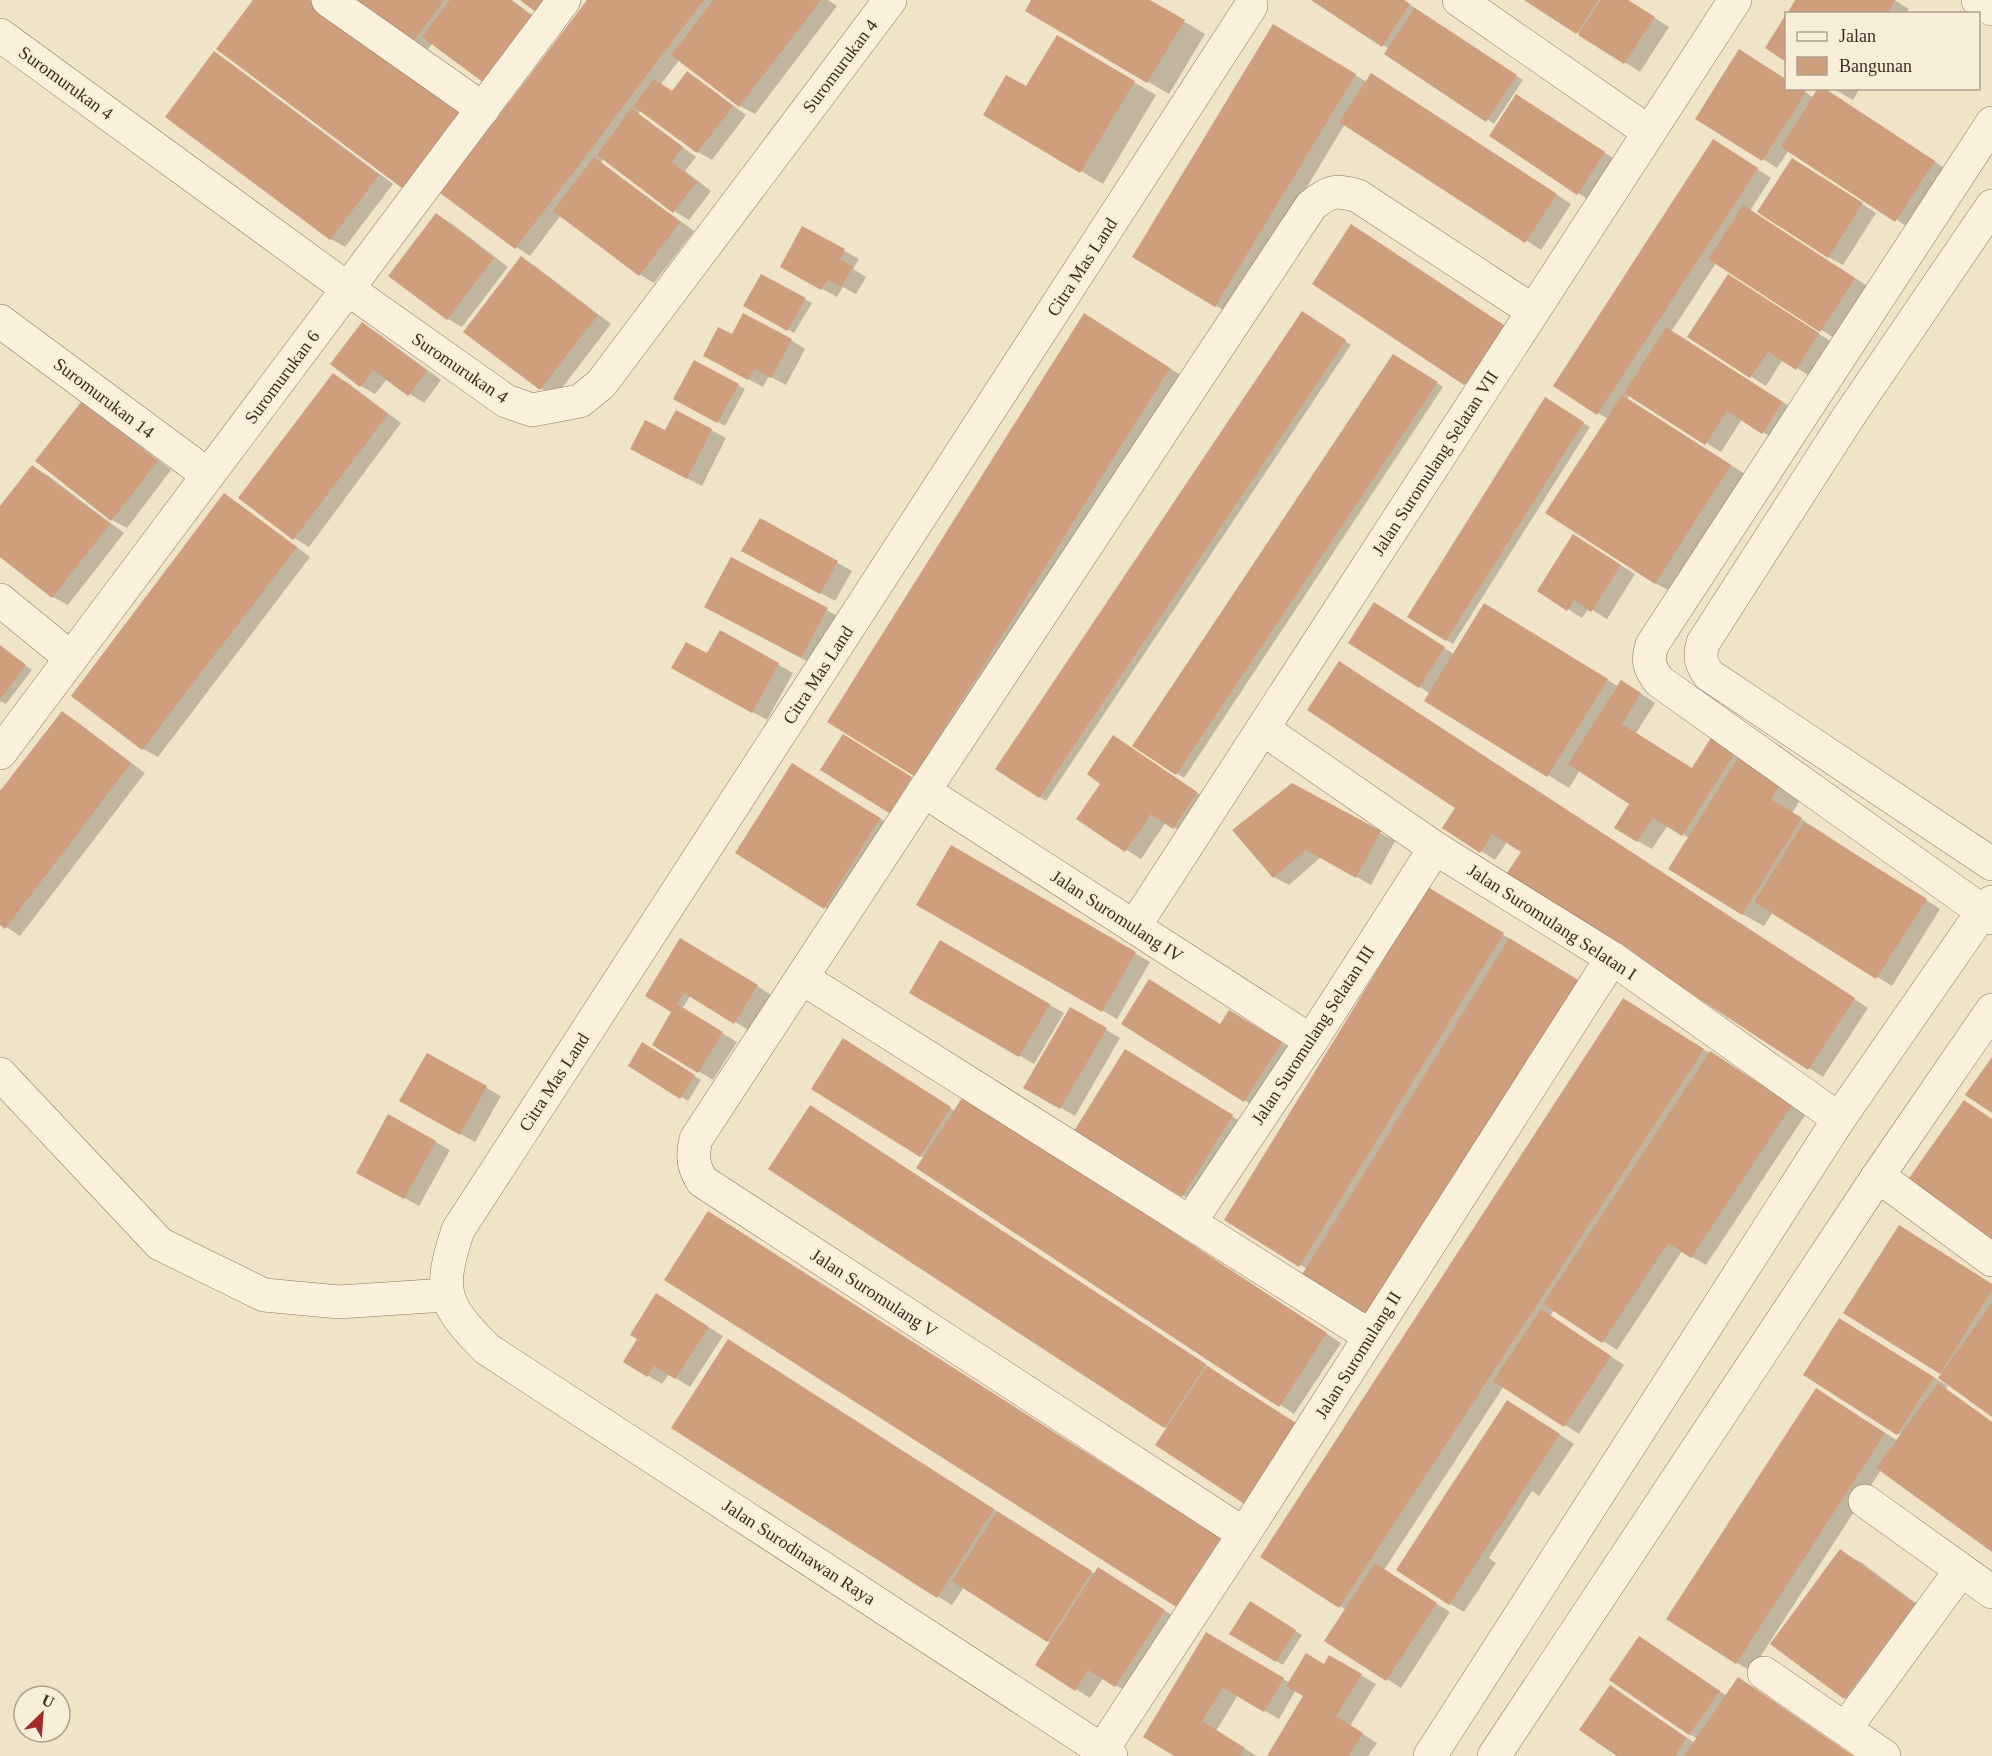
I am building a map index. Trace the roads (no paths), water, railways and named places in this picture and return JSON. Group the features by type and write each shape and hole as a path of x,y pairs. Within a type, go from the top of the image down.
{"street":[{"path":"328,0 483,109"},
{"name":"Suromurukan 6","path":"0,753 564,0"},
{"name":"Suromurukan 4","path":"0,35 348,290 506,401 532,410 580,401 601,384 890,0"},
{"path":"1459,0 1649,132"},
{"name":"Jalan Suromulang Selatan VII","path":"1134,927 1735,0"},
{"path":"1978,0 1992,9"},
{"name":"Citra Mas Land","path":"487,1349 461,1323 446,1295 447,1262 458,1230 1251,6"},
{"path":"1430,1756 1839,1119 1989,910 1659,681 1650,670 1648,657 1652,645 1992,123"},
{"name":"Jalan Suromulang V","path":"1244,1534 702,1181 694,1168 693,1155 696,1140 1311,206 1325,195 1340,191 1358,196 1533,311"},
{"path":"1992,207 1847,419 1703,644 1700,654 1702,665 1709,675 1992,864"},
{"name":"Suromurukan 14","path":"0,321 208,475"},
{"path":"1812,400 1847,419"},
{"path":"0,600 71,658"},
{"name":"Jalan Suromulang Selatan I","path":"1263,729 1435,848 1612,958 1839,1119"},
{"name":"Jalan Suromulang IV","path":"924,791 1311,1041"},
{"name":"Jalan Suromulang Selatan III","path":"1190,1222 1311,1041 1435,848"},
{"name":"Jalan Suromulang II","path":"1107,1753 1612,958"},
{"path":"802,978 1370,1336"},
{"path":"1494,1756 1878,1176 1992,1010"},
{"path":"0,1074 160,1244 264,1295 339,1302 446,1295"},
{"path":"1878,1176 1992,1260"},
{"name":"Jalan Surodinawan Raya","path":"487,1349 1107,1753"},
{"path":"1864,1501 1992,1592"},
{"path":"1845,1729 1961,1570"},
{"path":"1764,1673 1884,1756"}]}
